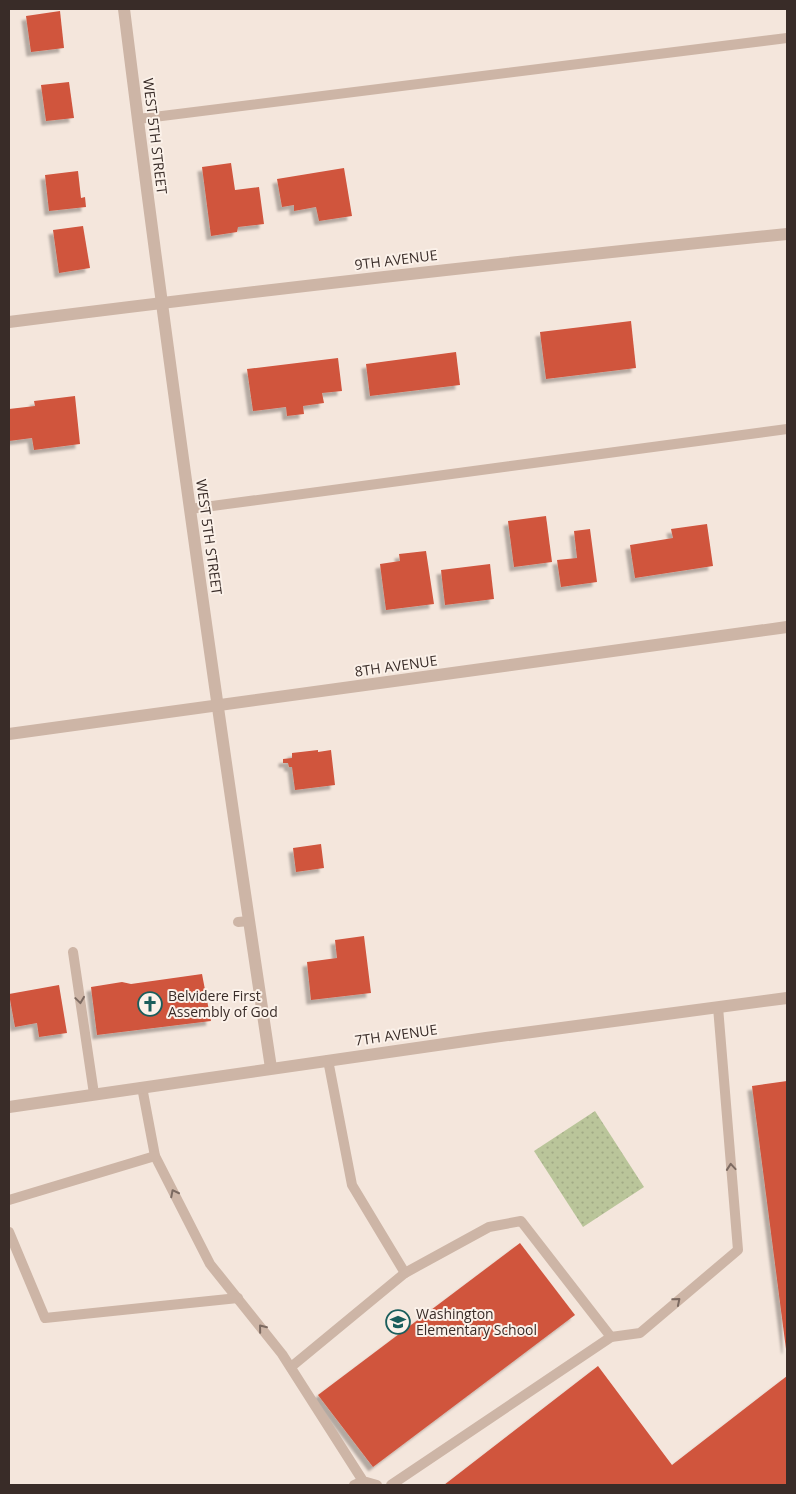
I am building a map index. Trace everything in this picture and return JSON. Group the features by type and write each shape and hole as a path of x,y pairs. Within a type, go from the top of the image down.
{"street":[{"name":"WEST 5TH STREET","path":"124,9 161,302 217,706 244,921 271,1068"},
{"name":"9TH AVENUE","path":"9,322 161,302 529,260 787,234"},
{"name":"8TH AVENUE","path":"9,734 787,627"},
{"name":"7TH AVENUE","path":"9,1106 328,1060 787,998"}],"lane":[{"path":"138,119 787,38"},
{"path":"190,509 787,429"},
{"path":"73,952 94,1094"},
{"path":"391,1485 611,1337 640,1333 738,1250 718,1007"},
{"path":"328,1060 352,1185 405,1273"},
{"path":"142,1087 155,1156 210,1264 291,1367 359,1483 377,1485"},
{"path":"9,1200 155,1156"},
{"path":"291,1367 405,1273 488,1227 521,1221 611,1337"},
{"path":"9,1232 45,1318 238,1298"}],"green space":[{"path":"595,1111 644,1187 583,1227 534,1151"}],"building":[{"path":"60,11 64,48 31,52 26,16"},
{"path":"69,82 74,118 46,121 41,85"},
{"path":"231,163 235,190 259,187 264,224 238,227 237,232 211,236 202,167"},
{"path":"344,168 352,216 319,221 316,207 294,211 294,205 282,207 277,179"},
{"path":"78,171 81,198 85,197 86,207 49,211 45,175"},
{"path":"83,226 90,268 59,273 53,230"},
{"path":"631,321 636,368 546,379 540,332"},
{"path":"456,352 460,385 370,396 366,364"},
{"path":"338,358 342,391 322,393 324,403 303,406 304,414 287,416 286,407 253,411 247,369"},
{"path":"75,396 80,444 34,450 32,438 9,441 9,409 35,406 34,401"},
{"path":"546,516 552,562 514,567 508,521"},
{"path":"707,524 713,566 635,578 630,545 673,538 671,529"},
{"path":"590,529 597,582 561,587 557,560 577,558 574,531"},
{"path":"426,551 434,604 386,610 380,564 400,561 399,554"},
{"path":"490,564 494,599 445,605 441,570"},
{"path":"318,750 318,752 331,750 335,785 295,790 292,767 289,767 288,763 283,763 283,759 292,758 292,753"},
{"path":"321,844 324,868 296,872 293,848"},
{"path":"364,936 371,993 311,1000 307,962 337,958 335,940"},
{"name":"Belvidere First Assembly of God","path":"202,974 211,1021 97,1035 91,987 122,982 131,984"},
{"path":"59,985 67,1033 39,1037 37,1023 15,1027 9,994"},
{"path":"787,1081 787,1349 786,1349 752,1086"},
{"path":"520,1243 575,1315 373,1467 318,1395"},
{"path":"598,1366 672,1465 787,1376 787,1485 444,1485"}],"place":[{"name":"Belvidere First Assembly of God","path":"150,1004"},
{"name":"Washington Elementary School","path":"398,1322"}]}
